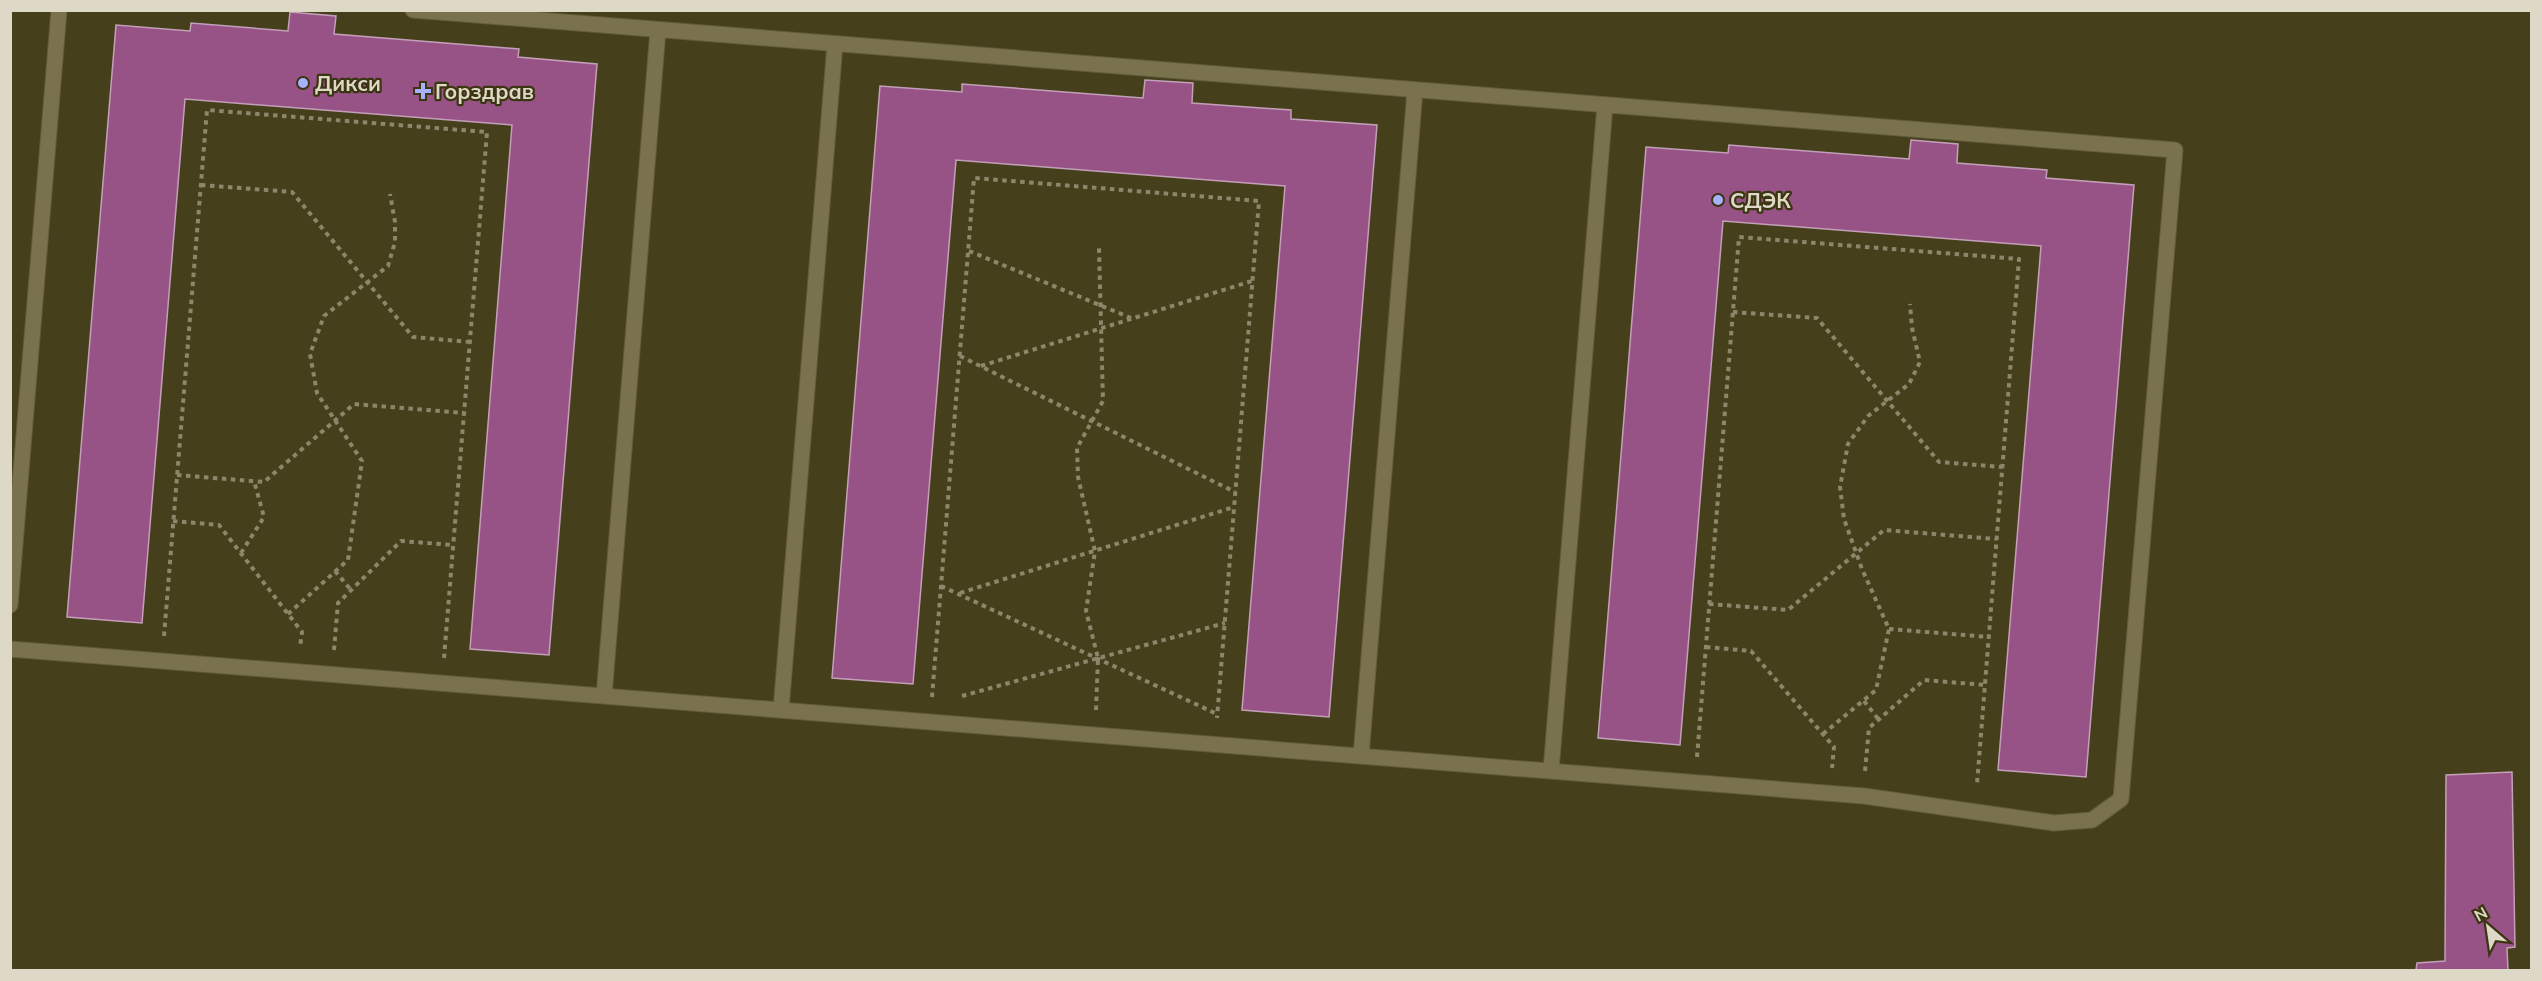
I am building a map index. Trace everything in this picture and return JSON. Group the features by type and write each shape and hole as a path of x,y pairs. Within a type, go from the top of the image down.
{"lane":[{"path":"10,605 59,10"},
{"path":"10,649 1864,796 2054,823 2092,820 2121,799 2175,150 413,10"},
{"path":"604,696 658,30"},
{"path":"781,710 836,44"},
{"path":"1361,756 1415,90"},
{"path":"1551,771 1605,105"}],"path":[{"path":"162,661 207,110 487,132 442,682"},
{"path":"930,721 974,178 1259,201 1215,744"},
{"path":"201,185 292,192 413,338 470,342"},
{"path":"288,614 348,560 362,461 317,393 310,354 324,316 388,266 395,242 395,222 390,194"},
{"path":"1695,782 1739,237 2019,259 1974,812"},
{"path":"1096,717 1098,658 1086,611 1095,551 1078,477 1077,448 1102,401 1099,248"},
{"path":"968,250 1131,319"},
{"path":"981,366 1252,281"},
{"path":"1823,734 1876,690 1889,629 1856,554 1844,519 1840,487 1848,444 1868,416 1909,384 1920,362 1912,328 1911,304"},
{"path":"1733,312 1817,318 1940,462 2002,467"},
{"path":"960,356 1235,492"},
{"path":"177,475 264,482 354,405 464,413"},
{"path":"241,553 264,517 254,481"},
{"path":"959,594 1234,507"},
{"path":"173,521 219,525 302,632"},
{"path":"1709,604 1788,610 1884,530 1996,539"},
{"path":"332,674 338,603 400,541 453,545"},
{"path":"334,572 351,590"},
{"path":"941,585 1217,714"},
{"path":"932,704 1225,623"},
{"path":"1889,629 1989,637"},
{"path":"1706,647 1751,651 1834,747"},
{"path":"1864,796 1869,728 1924,680 1985,685"},
{"path":"1864,701 1879,720"}],"building":[{"path":"290,12 336,16 334,34 519,49 518,57 597,64 549,655 470,649 512,125 185,99 142,623 67,617 116,25 190,31 191,23 288,31"},
{"path":"1145,80 1193,83 1192,103 1291,110 1291,119 1377,125 1329,717 1242,710 1285,186 956,160 913,684 832,678 880,86 962,92 962,84 1143,98"},
{"path":"1911,140 1958,144 1957,163 2047,170 2046,178 2134,185 2086,777 1998,770 2041,246 1723,221 1680,745 1598,738 1646,147 1728,153 1729,145 1909,159"},
{"path":"2512,772 2515,947 2507,948 2508,970 2416,970 2417,963 2445,961 2446,775"}],"place":[{"name":"Дикси","path":"303,83"},
{"name":"Горздрав","path":"423,91"},
{"name":"СДЭК","path":"1718,200"}]}
